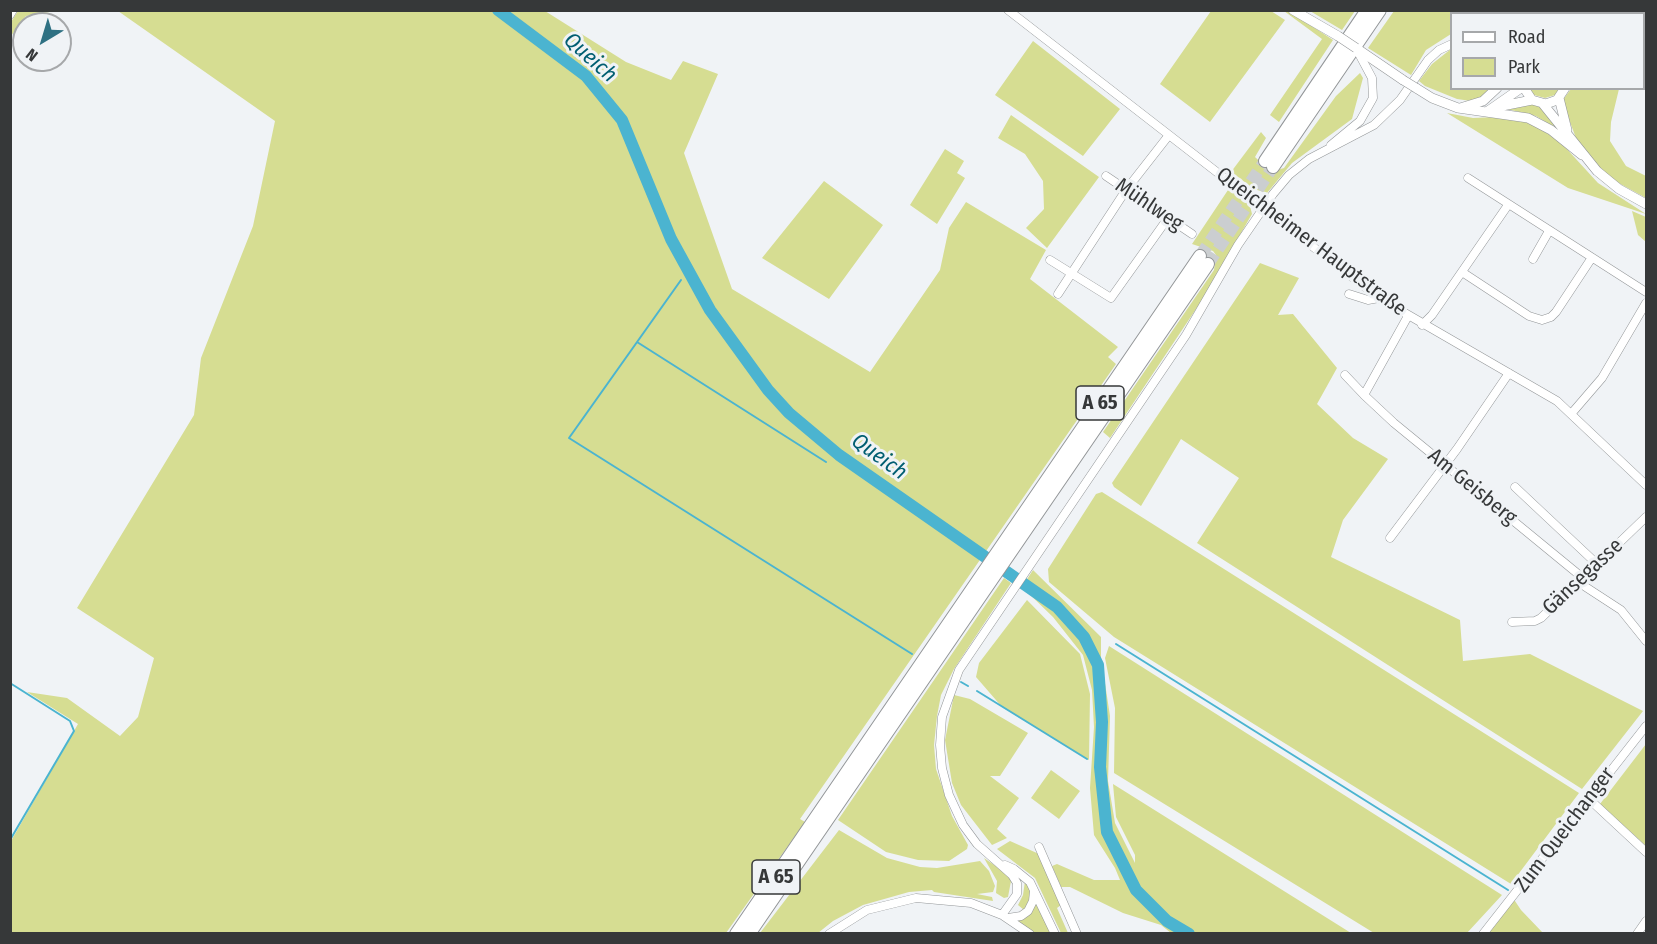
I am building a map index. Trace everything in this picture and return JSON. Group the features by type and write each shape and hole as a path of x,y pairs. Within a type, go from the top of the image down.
{"highway":[{"path":"1366,11 1269,164 1380,10"},
{"name":"A 65","path":"750,933 1004,553 1204,260"},
{"name":"A 65","path":"736,933 990,575"}],"main road":[{"path":"1293,10 1356,48 1366,59 1416,88 1458,108 1491,109 1539,122 1581,155 1610,183 1647,204"},
{"path":"1304,10 1338,36"},
{"path":"1458,108 1483,101 1495,90"},
{"path":"1491,109 1519,90"},
{"path":"1524,90 1532,100 1543,104 1581,155"},
{"path":"1543,104 1559,98 1564,90"},
{"path":"1559,98 1568,136"},
{"path":"1491,109 1532,100"}],"street":[{"path":"10,15 13,10"},
{"name":"Queichheimer Hauptstraße","path":"1008,10 1379,298 1554,399 1647,485"},
{"path":"1323,152 1359,135 1385,116 1400,100 1428,60 1439,50 1450,45"},
{"path":"1004,917 1018,887 1014,878 981,848 963,825 949,795 942,768 940,745 942,717 949,693 963,663 1190,329 1238,245 1263,208 1289,176 1357,125 1372,103 1374,85 1366,59"},
{"path":"1058,294 1126,190 1169,135"},
{"name":"Mühlweg","path":"1106,177 1192,234"},
{"path":"1468,178 1591,259 1647,292"},
{"path":"1422,324 1462,272 1508,205"},
{"path":"1050,260 1111,298 1168,218"},
{"path":"1533,259 1549,231"},
{"path":"1462,272 1529,316 1542,320 1551,317 1556,312 1591,259"},
{"path":"1349,294 1368,300 1379,298"},
{"path":"1571,414 1602,378 1647,303"},
{"path":"1364,394 1408,316"},
{"path":"1390,538 1446,465 1509,373"},
{"name":"Am Geisberg","path":"1345,375 1364,394 1580,580 1622,610 1647,641"},
{"path":"1515,487 1597,564"},
{"name":"Gänsegasse","path":"1512,622 1538,620 1647,517"},
{"name":"Zum Queichanger","path":"1483,933 1647,726"},
{"path":"1589,799 1647,852"},
{"path":"1039,847 1077,933"},
{"path":"999,863 1021,873 1030,882 1055,933"},
{"path":"1004,917 1021,916 1028,911 1034,899 1034,891"},
{"path":"834,932 874,908 916,898 959,901 1004,917 1030,933"},
{"path":"1637,933 1647,921"}],"green space":[{"path":"18,10 56,11 50,12 17,12"},
{"path":"1552,10 1552,12 1450,12 1450,35 1426,50 1411,75 1368,48 1394,11"},
{"path":"118,11 545,11 626,62 671,80 683,61 718,74 684,153 732,289 870,372 940,270 949,228 966,202 1046,250 1030,279 1118,347 1108,357 1116,364 800,819 805,822 726,933 11,933 11,841 78,724 27,692 67,698 120,736 138,717 154,658 77,608 194,415 201,358 253,226 275,121"},
{"path":"1211,11 1271,11 1285,20 1210,122 1160,84"},
{"path":"1284,11 1289,11 1333,40 1279,122 1270,115 1322,39"},
{"path":"1310,11 1355,11 1342,30"},
{"path":"1033,41 1120,109 1083,156 995,95"},
{"path":"1450,50 1450,90 1493,90 1489,95 1471,101 1457,99 1425,86 1419,81 1432,64"},
{"path":"1360,73 1363,78 1352,119 1292,163 1267,193 1254,189 1231,172 1261,132 1266,138 1255,157 1271,172 1284,168 1336,96"},
{"path":"1530,90 1558,90 1555,95 1545,98 1534,95"},
{"path":"1570,90 1619,90 1611,122 1610,141 1626,166 1646,176 1646,198 1615,181 1593,162 1576,138 1562,101"},
{"path":"1529,102 1545,108 1559,130 1536,116 1507,109"},
{"path":"1447,113 1473,118 1497,117 1527,121 1545,131 1565,147 1598,183 1646,214 1568,188"},
{"path":"1011,115 1099,177 1047,248 1026,228 1044,209 1043,181 1025,154 998,138"},
{"path":"945,149 964,161 957,173 965,178 937,224 910,205"},
{"path":"824,181 883,225 829,299 762,258"},
{"path":"1230,187 1249,202 1252,214 1204,297 1110,438 1103,432 1214,270 1216,255 1213,251 1192,244"},
{"path":"1632,211 1646,217 1646,242 1638,235"},
{"path":"1260,263 1299,278 1278,315 1293,314 1337,368 1317,404 1353,438 1388,459 1343,520 1331,557 1460,620 1463,661 1530,654 1643,711 1582,789 1197,543 1239,478 1181,439 1141,506 1114,487 1112,483"},
{"path":"1102,492 1579,793 1511,884 1114,637 1049,582 1048,569 1096,494"},
{"path":"1033,570 1101,637 1101,657 1110,716 1108,781 1115,823 1135,863 1135,855 1116,817 1113,784 1351,933 1171,933 1161,925 1123,913 1070,887 1061,887 1052,866 1057,864 1094,880 1120,880 1094,835 1090,788 1094,727 1092,690 1083,655 1053,617 1022,587"},
{"path":"1004,578 1011,583 954,669 941,695 937,716 934,745 936,769 952,816 968,845 967,849 949,861 918,860 886,852 838,820"},
{"path":"1027,600 1080,654 1090,694 1089,760 1002,707 976,677 979,663"},
{"path":"1109,646 1502,895 1467,933 1374,933 1114,773 1115,708 1105,658"},
{"path":"954,695 970,699 1028,733 1000,776 990,776 1019,798 997,829 1007,838 992,845 961,805 952,783 945,740"},
{"path":"1646,744 1646,846 1600,804"},
{"path":"1051,770 1080,791 1059,819 1031,798"},
{"path":"839,830 887,858 920,867 937,868 980,861 989,871 995,886 993,892 977,894 992,897 993,901 932,890 909,892 863,905 833,921 818,933 760,933"},
{"path":"1010,841 1039,854 1061,905 1057,908 1068,933 1061,933 1035,878 997,849"},
{"path":"984,858 1006,873 1011,881 1008,897 1004,898 996,893 997,881"},
{"path":"1025,881 1030,887 1032,898 1024,910 1018,905 1023,895"},
{"path":"1034,897 1055,933 1031,933 1011,920 1019,917"},
{"path":"1513,898 1543,933 1483,934"}],"waterway":[{"name":"Queich","path":"498,10 586,76 622,120 671,239 710,310 768,390 789,413 839,455 1057,607 1084,637 1098,665 1102,722 1100,767 1107,832 1136,890 1167,921 1189,934"},
{"path":"681,280 569,438 912,654"},
{"path":"637,342 826,462"},
{"path":"1116,644 1508,890"},
{"path":"961,682 968,686"},
{"path":"10,683 70,721 74,731 10,840"},
{"path":"977,691 1087,759"}],"tunnel":[{"path":"1200,256 1265,161"},
{"path":"1208,264 1273,167"}]}
